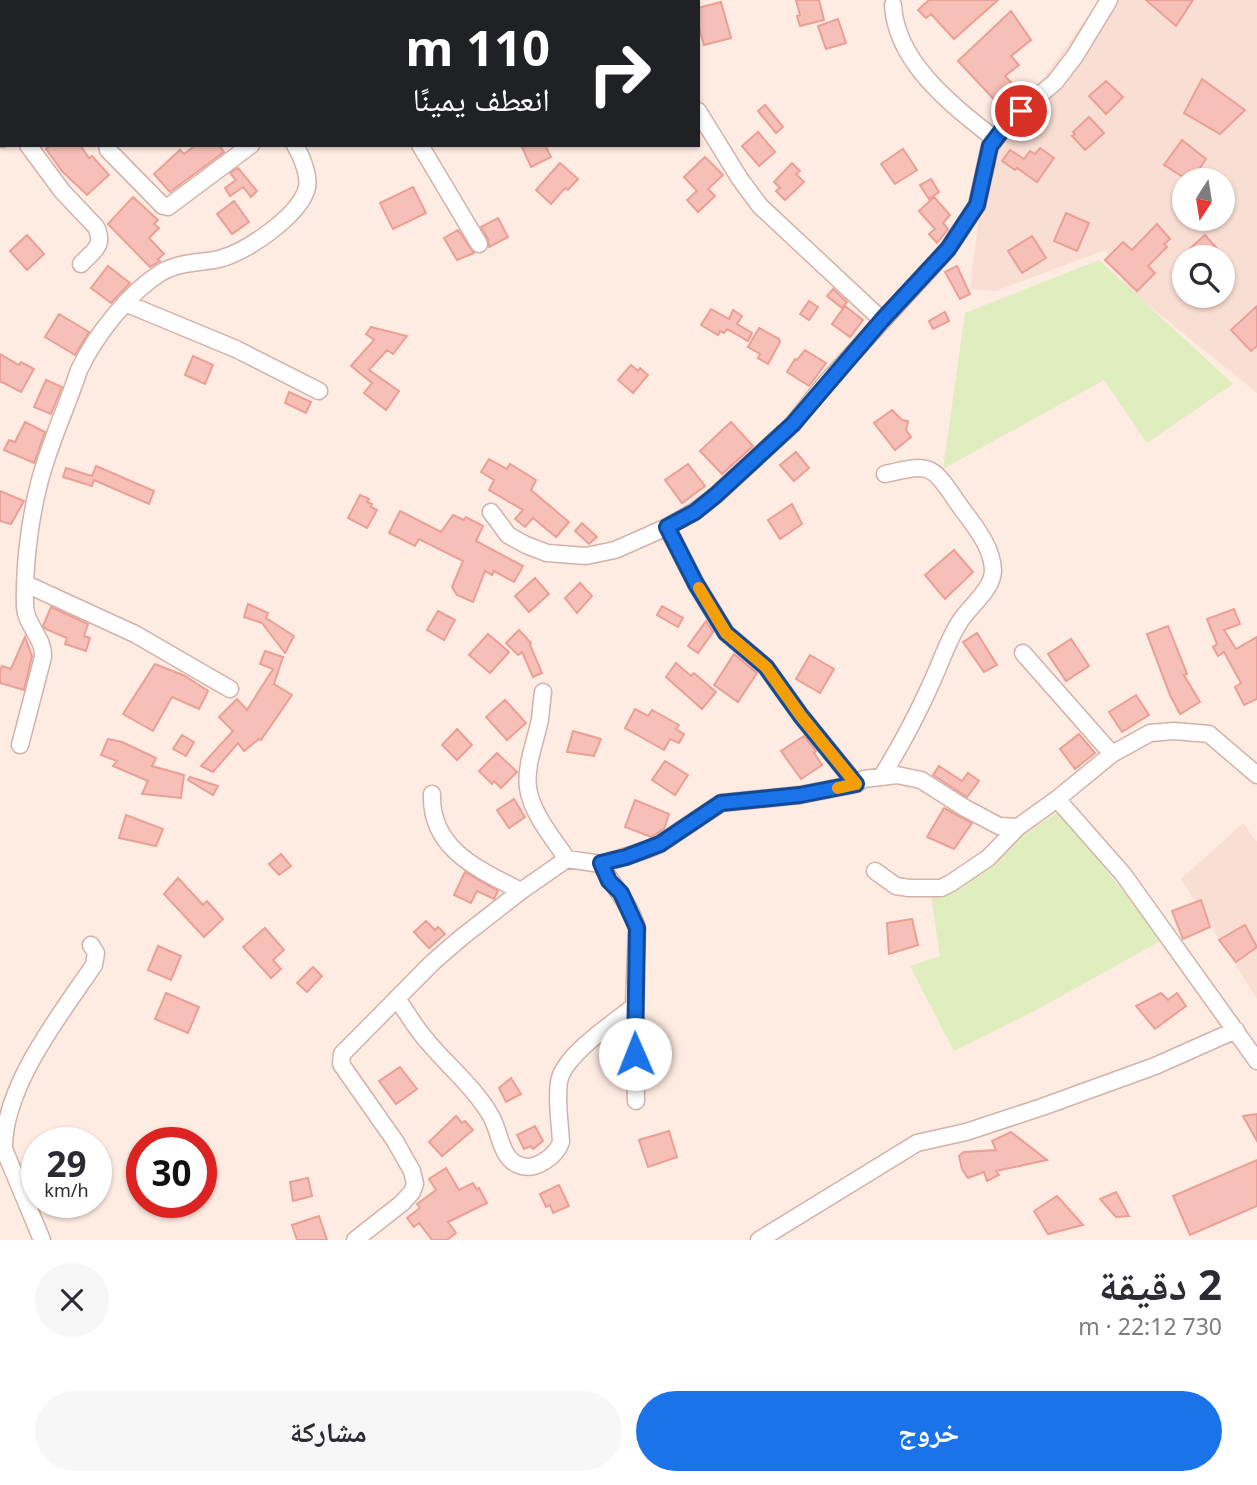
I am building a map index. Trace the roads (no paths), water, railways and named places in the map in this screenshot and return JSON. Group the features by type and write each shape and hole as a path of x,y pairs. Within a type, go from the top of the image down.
{"street":[{"path":"491,512 508,535 547,553 602,554 667,527 695,512 716,495 793,424 882,320 948,249 977,205 983,187 987,152 995,139 1009,121 1055,82 1075,56 1109,0"},
{"path":"893,5 897,31 919,67 951,104 995,139"},
{"path":"700,114 760,206 882,320"},
{"path":"29,147 62,191 99,233 101,240 98,246 81,264"},
{"path":"107,147 163,206 168,207 248,147"},
{"path":"20,745 43,648 27,618 26,584 37,489 87,354 125,303 167,270 217,259 248,248 298,207 308,183 296,147"},
{"path":"421,147 479,244"},
{"path":"125,303 236,349 319,391"},
{"path":"882,776 920,710 952,633 992,579 993,567 988,550 943,479 929,468 910,468 885,474"},
{"path":"667,527 696,584 726,633 766,667 801,716 856,784"},
{"path":"26,584 135,634 230,689"},
{"path":"1023,653 1112,754"},
{"path":"542,692 540,718 530,757 528,786 533,805 567,859"},
{"path":"875,871 896,886 941,888 988,858 1018,827 1112,754 1150,733 1174,731 1209,734 1257,775"},
{"path":"355,1240 402,1203 415,1184 412,1171 395,1141 341,1063 347,1046 462,937 567,859 601,863 626,857 660,844 721,803 800,795 882,776 897,775 920,780 982,818 999,826 1018,827"},
{"path":"432,794 431,812 437,828 457,854 521,891"},
{"path":"1057,799 1123,874 1257,1061"},
{"path":"601,863 609,881 621,893 637,928 634,1006 636,1101"},
{"path":"42,1240 6,1156 4,1135 20,1082 94,965 96,953 91,945"},
{"path":"397,998 426,1040 490,1114 507,1156 519,1166 532,1167 556,1153 561,1142 558,1093 559,1079 565,1068 598,1035 634,1006"},
{"path":"759,1240 917,1143 966,1132 1042,1107 1155,1066 1236,1030"}]}
